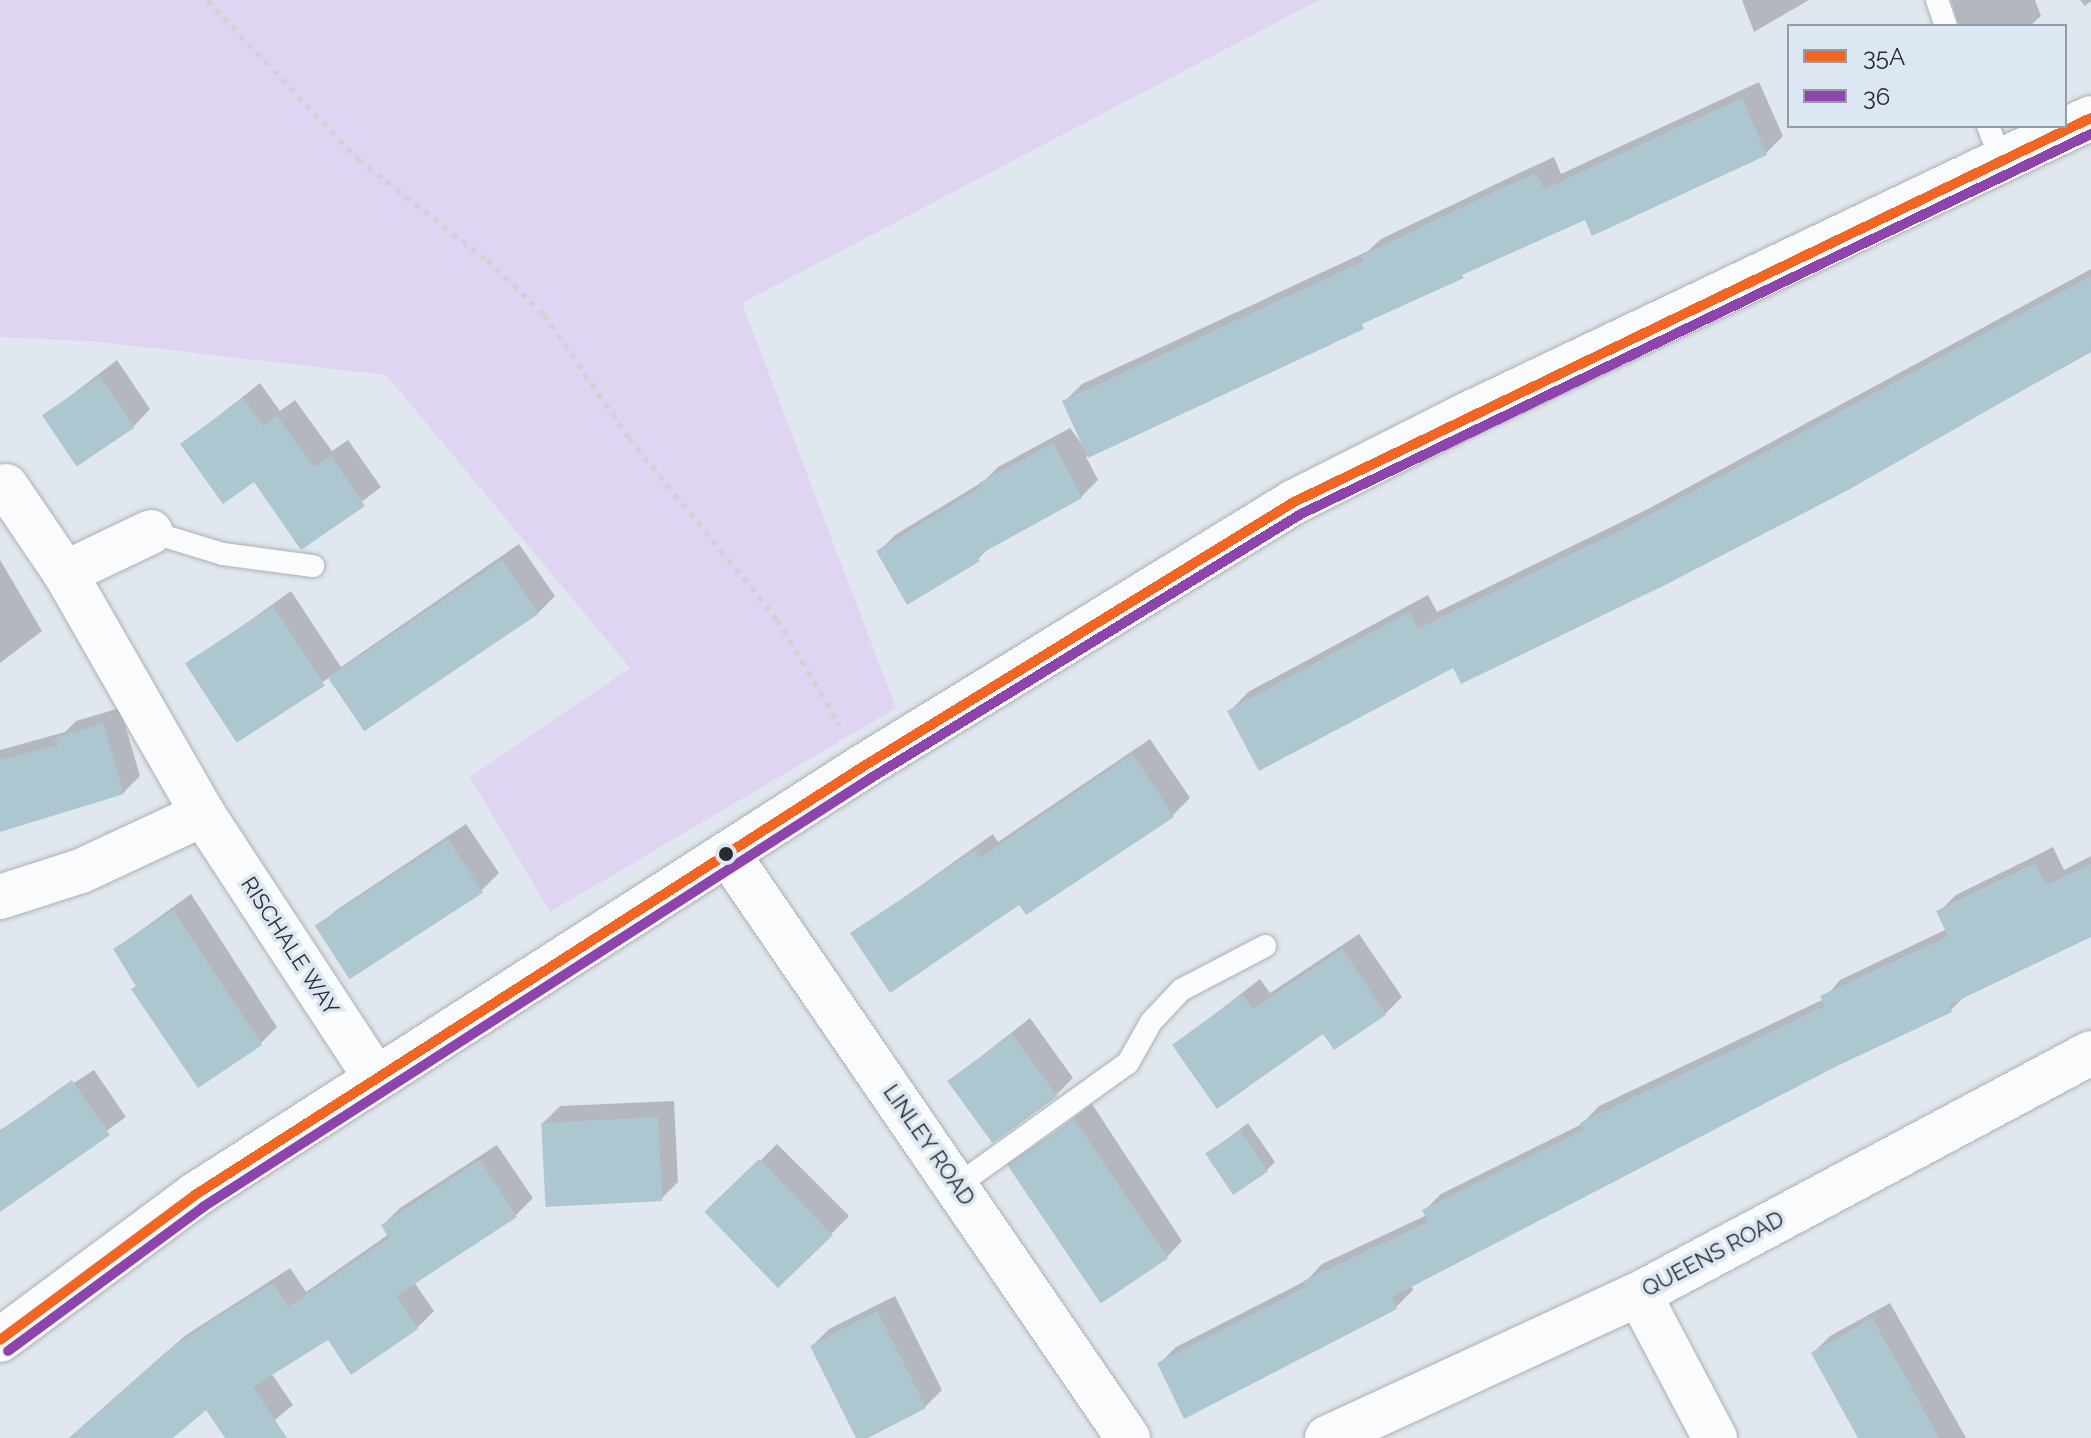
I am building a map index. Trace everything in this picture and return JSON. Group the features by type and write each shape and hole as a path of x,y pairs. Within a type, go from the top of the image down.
{"street":[{"path":"2067,125 2091,118"},
{"path":"0,1340 195,1195 864,766 1294,502 1995,145 2055,128"},
{"name":"RISCHALE WAY","path":"6,486 65,573 203,814 376,1078"},
{"path":"65,573 151,532"},
{"path":"0,897 81,871 203,814"},
{"name":"LINLEY ROAD","path":"728,854 958,1185 1128,1438"},
{"name":"QUEENS ROAD","path":"1327,1438 1639,1294 2091,1053"},
{"path":"1639,1294 1715,1438"}],"lane":[{"path":"1937,0 1945,24"},
{"path":"151,532 223,554 313,566"},
{"path":"958,1185 1128,1063 1151,1022 1181,990 1265,946"}],"path":[{"path":"207,0 358,159 487,260 544,314 629,438 777,619 864,766"}],"shaded area":[{"path":"0,0 1319,0 742,303 896,708 550,912 470,777 630,668 386,375 100,342 0,337"}],"building":[{"path":"1742,98 1767,155 1592,236 1585,220 1462,275 1464,278 1362,324 1364,329 1088,458 1062,401 1364,261 1361,256 1536,173 1544,189"},
{"path":"2091,276 2091,351 1850,489 1667,584 1461,684 1453,668 1259,771 1227,711 1409,612 1418,629 1627,527"},
{"path":"100,376 135,427 77,467 42,415"},
{"path":"243,398 263,426 277,416 314,467 331,456 365,506 301,550 254,482 223,504 180,444"},
{"path":"1053,443 1082,498 977,556 980,561 907,605 876,551 981,487 979,483"},
{"path":"502,560 538,614 364,731 328,677"},
{"path":"273,606 325,686 237,743 185,663"},
{"path":"103,723 124,794 0,832 0,760 58,745 56,738"},
{"path":"1132,754 1174,817 1026,915 1019,905 890,993 850,933 975,850 980,858"},
{"path":"448,839 483,893 350,979 315,926"},
{"path":"2035,863 2046,885 2091,864 2091,937 1949,1005 1952,1012 1837,1066 1392,1297 1397,1309 1184,1419 1157,1363 1306,1287 1303,1281 1428,1222 1422,1210 1583,1130 1580,1123 1825,1006 1820,996 1948,936 1936,911"},
{"path":"173,910 262,1045 198,1088 131,989 136,986 113,949"},
{"path":"1342,949 1386,1015 1334,1050 1323,1034 1217,1109 1172,1045 1242,994 1253,1009"},
{"path":"1012,1034 1057,1096 993,1143 947,1081"},
{"path":"72,1080 110,1135 0,1212 0,1131"},
{"path":"658,1117 662,1201 546,1207 541,1123"},
{"path":"1074,1119 1168,1258 1101,1304 1007,1164"},
{"path":"1240,1130 1268,1171 1233,1195 1205,1153"},
{"path":"759,1159 833,1235 778,1288 704,1212"},
{"path":"480,1160 517,1217 396,1296 418,1329 351,1375 328,1340 253,1387 287,1438 225,1438 206,1410 173,1438 69,1438 166,1352 223,1313 273,1283 288,1307 389,1238 381,1225"},
{"path":"877,1311 926,1408 868,1438 856,1438 810,1346"},
{"path":"1872,1318 1939,1438 1858,1438 1811,1353"}],"transit line":[{"name":"35A","path":"0,1340 195,1195 864,766 1294,502 2091,118"},
{"name":"36","path":"8,1351 203,1207 871,778 1301,514 2091,134"}]}
